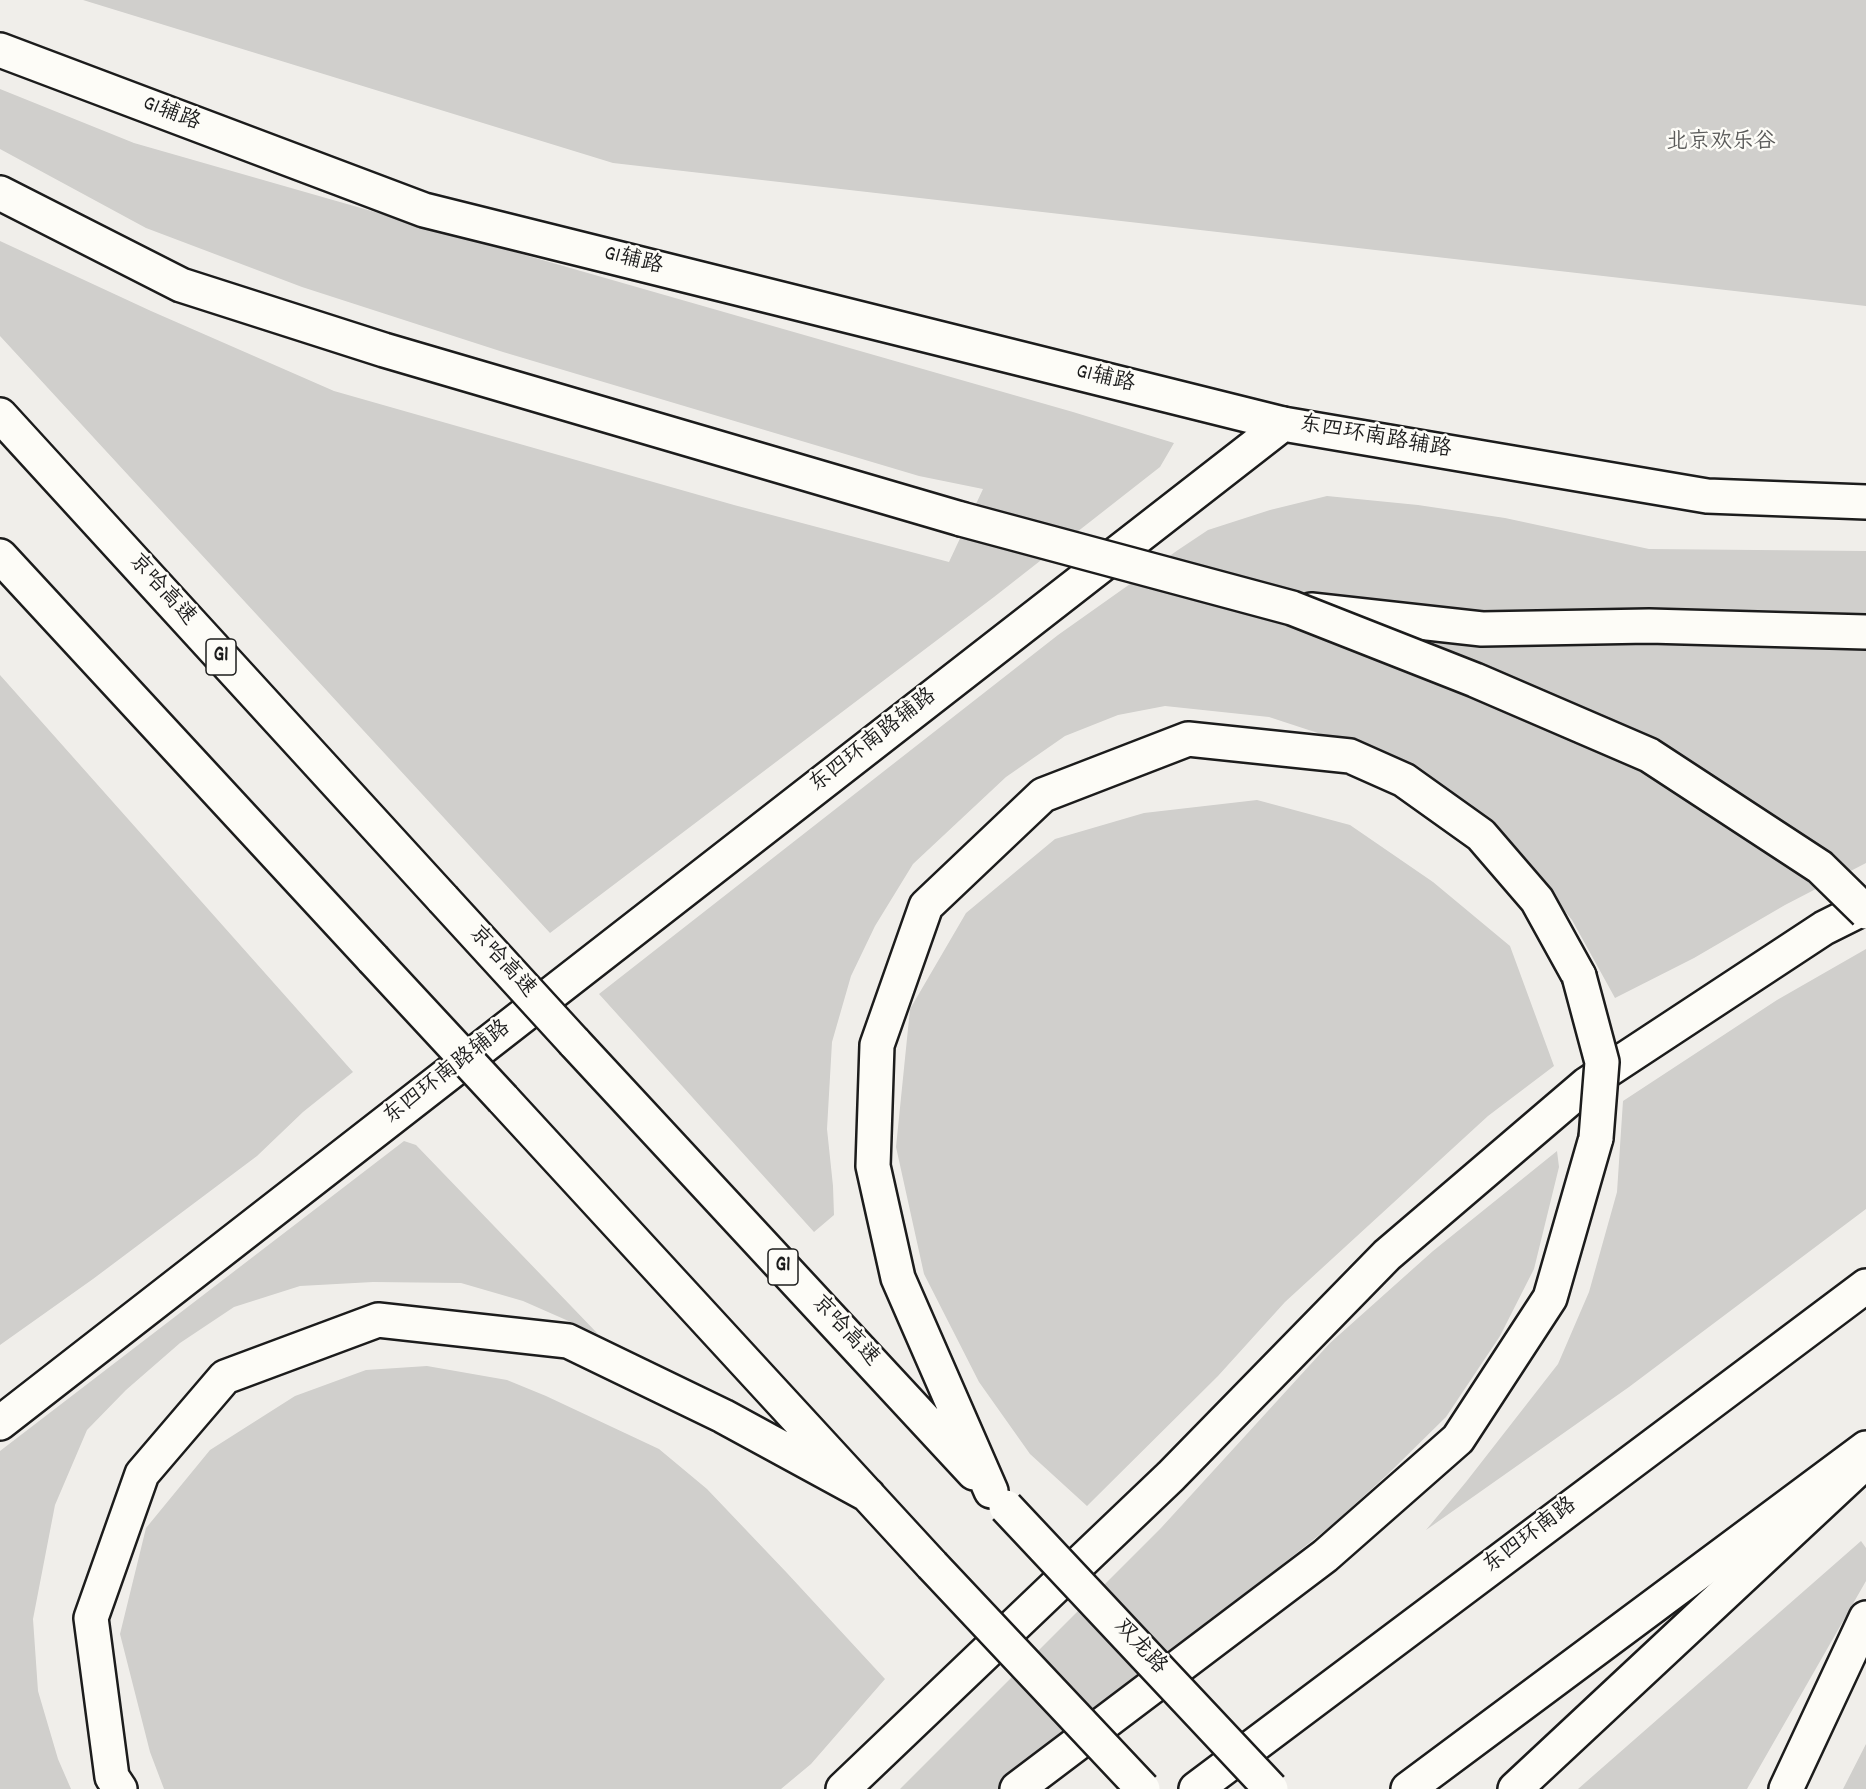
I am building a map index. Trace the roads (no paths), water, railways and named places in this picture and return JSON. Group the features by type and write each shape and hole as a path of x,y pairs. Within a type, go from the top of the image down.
{"main road":[{"name":"G1辅路","path":"0,50 424,210 1283,424"},
{"path":"0,193 181,285 384,350 961,519 1292,608 1475,680 1649,755 1820,867 1866,912"},
{"name":"京哈高速","path":"0,415 574,1042 999,1499"},
{"name":"东四环南路辅路","path":"0,1423 1283,424 1707,496 1866,502"},
{"path":"0,556 868,1496 1143,1789"},
{"path":"1292,608 1482,629 1650,626 1866,632"},
{"path":"999,1499 898,1278 873,1166 877,1045 926,906 1043,795 1188,739 1350,756 1404,780 1481,835 1537,900 1579,976 1602,1062 1596,1138 1550,1298 1458,1439 1325,1556 1017,1789"},
{"path":"843,1789 1171,1476 1396,1247 1587,1084 1824,928 1866,907"},
{"name":"东四环南路","path":"1196,1789 1866,1286"},
{"path":"120,1789 112,1777 91,1618 142,1474 225,1377 378,1320 568,1341 723,1416 868,1496"},
{"path":"1408,1789 1866,1448"},
{"path":"1515,1789 1866,1461"},
{"name":"双龙路","path":"999,1499 1271,1789"},
{"path":"1786,1789 1866,1618"}],"park label":[{"name":"北京欢乐谷","path":"1721,144"}]}
